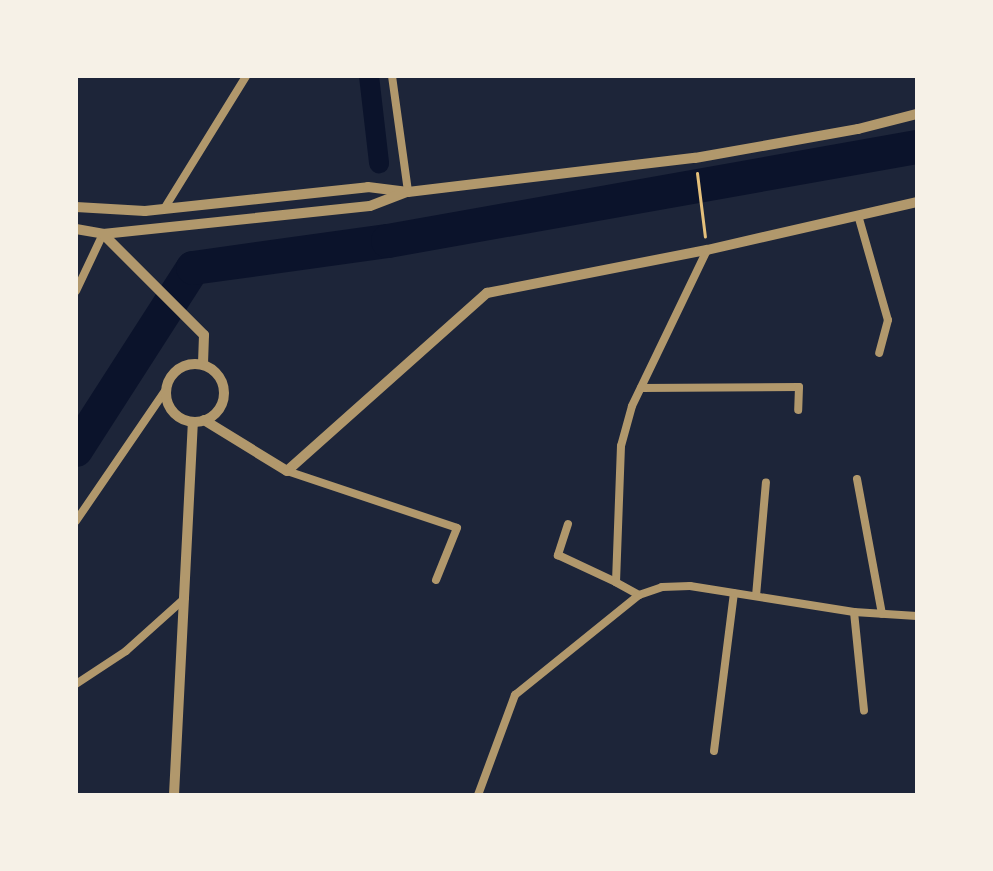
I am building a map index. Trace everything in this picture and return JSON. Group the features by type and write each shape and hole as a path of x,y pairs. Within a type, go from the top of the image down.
{"street":[{"path":"164,209 246,76"},
{"path":"392,76 408,192"},
{"path":"76,229 103,234 370,206 408,192 695,158 858,129 917,114"},
{"path":"76,207 117,211 164,209 368,187 408,192"},
{"path":"287,471 487,293 707,250 917,202"},
{"path":"858,215 888,320 879,353"},
{"path":"76,291 103,234"},
{"path":"103,234 204,335 203,364"},
{"path":"616,582 621,446 641,388 707,250"},
{"path":"76,521 165,391 168,381 182,366 203,364 213,369 224,388 220,409 199,422"},
{"path":"641,388 799,387 798,410"},
{"path":"165,391 170,410 177,416 199,422 287,471 457,528 436,580"},
{"path":"174,795 199,422"},
{"path":"857,479 882,614"},
{"path":"756,596 766,482"},
{"path":"568,524 558,555 639,595"},
{"path":"478,795 515,695 639,595 662,587 690,586 854,612 917,616"},
{"path":"714,751 734,593"},
{"path":"76,684 126,651 185,597"},
{"path":"854,612 864,710"}],"path":[{"path":"695,158 707,250"}],"shaded area":[{"path":"76,76 917,76 917,795 76,795"}],"waterway":[{"path":"369,76 379,163"},
{"path":"76,450 193,268 388,241 917,147"}]}
